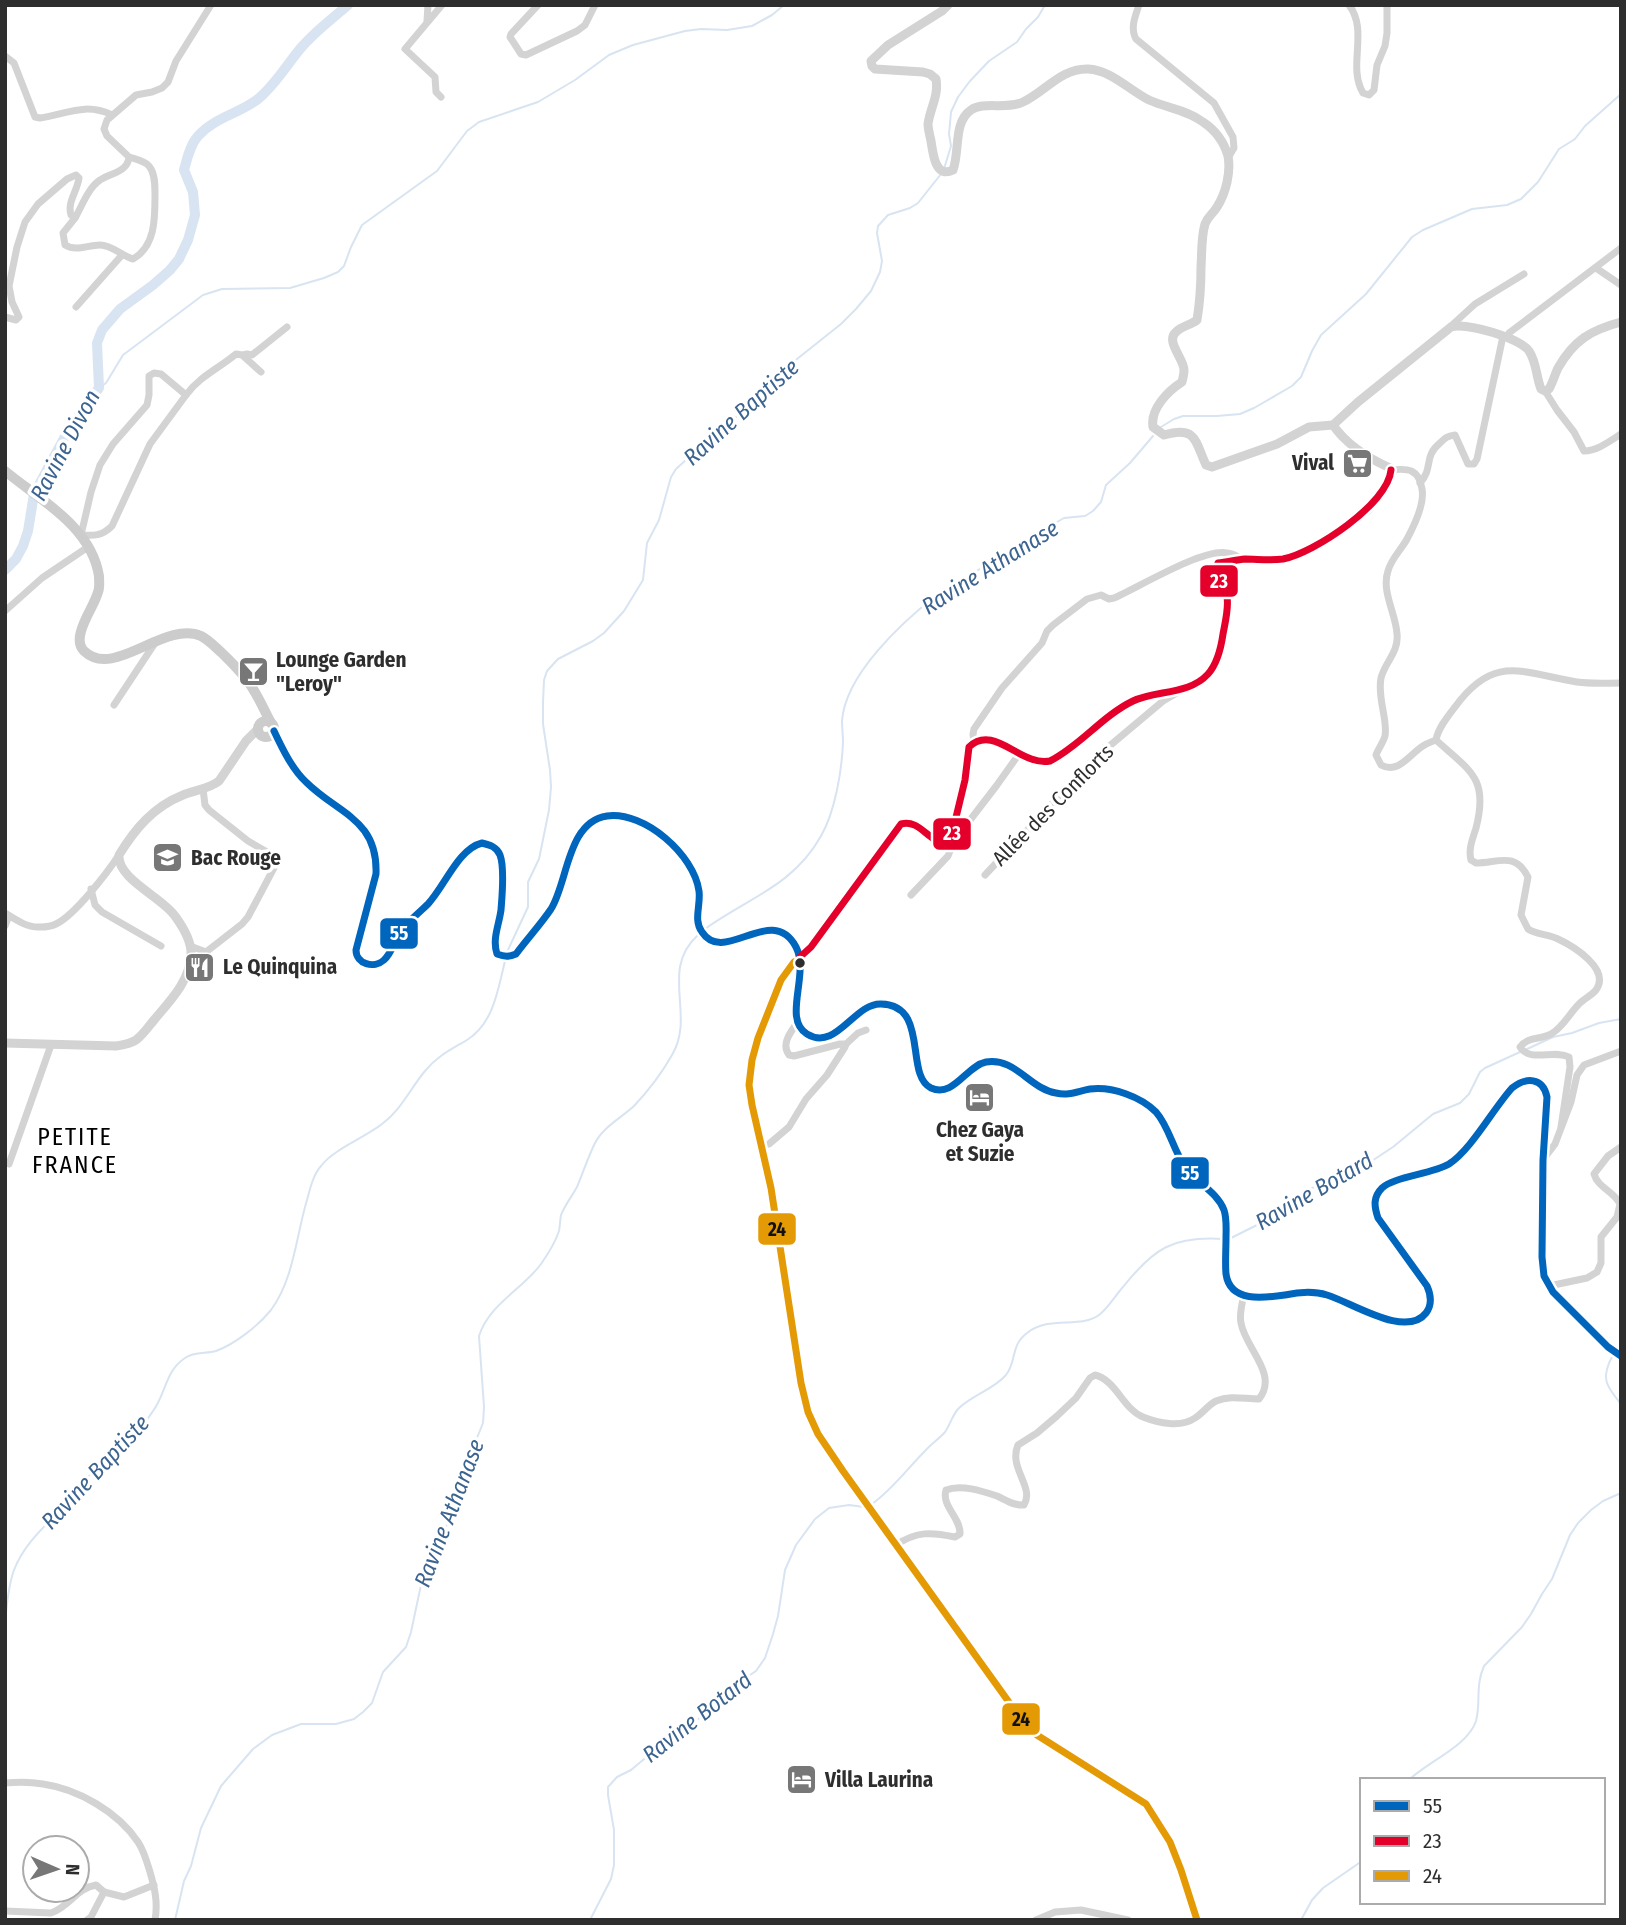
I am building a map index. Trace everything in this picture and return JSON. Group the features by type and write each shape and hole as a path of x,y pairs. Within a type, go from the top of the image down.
{"main road":[{"path":"5,471 55,510 81,535 88,547 99,575 99,590 80,633 79,643 83,650 98,658 113,659 157,640 186,634 198,635 208,640 252,687 264,709 266,729 280,743 304,781 361,825 374,849 376,874 356,950 356,955 368,965 379,963 386,958 404,927 440,889 465,854 476,845 482,843 495,848 500,855 501,909 495,948 497,954 509,957 516,954 550,912 581,834 590,824 609,816 647,824 672,844 694,874 699,887 699,929 705,937 727,943 764,931 778,930 791,939 800,958 796,1011 797,1023 802,1031 810,1036 826,1037 870,1006 882,1004 895,1008 906,1018 913,1031 920,1075 932,1088 950,1087 978,1065 991,1061 1009,1066 1051,1093 1072,1094 1103,1088 1134,1098 1156,1112 1179,1159 1223,1207 1227,1279 1236,1292 1257,1298 1316,1293 1397,1322 1413,1321 1422,1317 1428,1311 1431,1294 1378,1218 1375,1202 1380,1190 1386,1185 1442,1167 1455,1159 1512,1088 1520,1082 1531,1080 1546,1089 1547,1097 1542,1256 1544,1276 1549,1286 1621,1356"}],"street":[{"path":"129,157 129,163 124,169 99,180 92,188 63,233 65,245 71,248 101,245 133,259 149,241 155,224 153,173 149,165 129,157 107,136 104,129 107,120 136,96 162,88 168,82 176,61 211,5"},
{"path":"427,21 428,5"},
{"path":"441,97 436,92 435,77 405,49 443,5"},
{"path":"538,5 511,34 510,37 521,54 526,55 578,31 595,5"},
{"path":"948,5 942,12 888,45 871,61 875,69 923,72 936,79 937,92 928,125 934,160 943,172 953,170 961,124 970,110 979,106 1011,107 1024,102 1062,75 1085,69 1109,75 1148,99 1180,110 1203,122 1220,138 1228,158 1229,169 1223,195 1205,224 1197,320 1175,332 1173,336 1185,373 1182,382 1174,387 1155,412 1152,421 1153,427 1164,435 1179,431 1193,435 1206,465 1212,467 1277,443 1310,427 1334,425 1475,304 1524,274"},
{"path":"1139,5 1133,26 1136,39 1214,103 1233,137 1234,148 1228,158"},
{"path":"1349,5 1358,28 1359,86 1363,93 1369,95 1374,90 1377,65 1385,46 1387,5"},
{"path":"5,55 13,63 35,117 91,109 112,115"},
{"path":"5,317 16,320 19,317 9,286 25,222 38,204 67,179 76,175 79,178 78,187 70,204 71,215 75,218"},
{"path":"1420,483 1426,477 1431,452 1448,436 1455,435 1468,464 1474,464 1477,459 1505,337 1621,248"},
{"path":"76,307 122,255"},
{"path":"1596,268 1621,285"},
{"path":"1545,391 1549,389 1559,367 1577,342 1593,331 1621,323"},
{"path":"1451,327 1462,325 1505,337 1530,352 1537,370 1539,386 1574,432 1584,451 1598,448 1621,434"},
{"path":"186,396 161,374 154,373 149,376 147,405 113,444 100,465 81,535 97,536 106,533 112,526 150,444 201,378 236,354 252,355 287,327"},
{"path":"242,355 261,372"},
{"path":"1334,425 1353,445 1391,470 1410,470 1417,476 1423,497 1407,540 1386,573 1397,641 1380,681 1385,732 1376,755 1381,765 1391,768 1398,766 1422,747 1436,740 1444,723 1469,689 1496,672 1526,672 1586,683 1621,683"},
{"path":"1196,1920 1170,1842 1146,1804 1029,1731 818,1434 808,1412 801,1383 773,1201 750,1094 751,1060 790,965 811,947 901,824 914,824 939,843 945,843 951,838 965,780 969,747 974,742 981,739 996,741 1032,761 1049,761 1130,702 1200,681 1209,673 1217,657 1223,635 1227,593 1217,578 1215,569 1218,563 1243,559 1286,559 1307,550 1368,510 1390,478 1391,470"},
{"path":"5,611 42,578 88,547"},
{"path":"974,742 974,729 1002,688 1042,643 1047,631 1087,599 1101,595 1114,598 1182,564 1208,556 1226,552 1243,559"},
{"path":"114,705 157,640"},
{"name":"Allée des Conflorts","path":"985,875 1094,759 1163,701 1189,686"},
{"path":"5,926 7,915 30,927 42,928 56,924 69,915 119,855 140,824 160,807 177,798 214,785 250,737 266,729"},
{"path":"1436,740 1473,776 1479,788 1481,800 1470,853 1471,860 1476,863 1509,860 1519,864 1528,877 1521,915 1528,929 1552,936 1574,947 1594,965 1598,974 1597,989 1580,1003 1551,1035 1529,1040 1520,1047 1532,1056 1558,1054 1569,1057 1571,1062 1561,1127"},
{"path":"911,895 948,856 954,841 1019,754"},
{"path":"190,946 206,951 242,924 276,864 274,856 248,841 209,810 205,805 203,789"},
{"path":"5,1043 116,1046 137,1039 183,983 189,970 190,946 181,925 173,913 120,867 119,855"},
{"path":"91,889 95,905 102,912 161,946"},
{"path":"797,1023 785,1043 789,1055 846,1044"},
{"path":"762,1146 769,1144 789,1127 806,1099 843,1053 846,1044 866,1030"},
{"path":"9,1164 51,1045"},
{"path":"1544,1160 1555,1144 1569,1110 1580,1069 1621,1051"},
{"path":"1549,1286 1587,1278 1597,1272 1601,1264 1601,1237 1617,1217 1620,1204 1615,1195 1597,1182 1594,1174 1608,1156 1621,1147"},
{"path":"896,1545 907,1537 921,1533 956,1537 960,1534 960,1527 944,1496 949,1488 976,1490 1019,1506 1024,1505 1027,1502 1027,1492 1015,1458 1018,1445 1037,1433 1076,1398 1095,1375 1104,1379 1139,1415 1172,1424 1191,1421 1213,1403 1225,1398 1259,1399 1264,1391 1265,1379 1263,1368 1241,1323 1244,1296"},
{"path":"5,1783 43,1784 64,1789 85,1798 117,1818 139,1843 147,1860 157,1903 155,1920"},
{"path":"5,1911 58,1911 91,1885 96,1885 104,1892 124,1897 154,1885"},
{"path":"87,1920 104,1892"},
{"path":"1036,1920 1055,1912 1081,1910 1128,1920"}],"waterway":[{"name":"Ravine Divon","path":"5,570 16,559 23,546 34,494 70,427 99,388 97,343 102,330 120,309 170,270 188,240 195,215 193,192 184,170 195,140 212,124 264,94 305,43 348,5"},
{"path":"99,388 106,383 123,355 203,295 222,289 290,288 338,272 344,266 362,225 437,171 467,131 479,122 538,102 609,55 633,45 685,31 727,30 752,26 784,5"},
{"name":"Ravine Baptiste","path":"944,169 951,146 951,112 958,97 989,61 1017,42 1045,5"},
{"name":"Ravine Athanase","path":"1161,427 1183,416 1240,414 1292,386 1301,377 1321,335 1366,294 1412,237 1472,209 1507,205 1521,199 1538,182 1559,149 1575,139 1585,126 1621,94"},
{"name":"Ravine Baptiste","path":"507,952 528,907 528,882 539,859 549,810 550,770 543,724 544,680 547,671 558,659 604,633 624,611 643,580 647,543 659,520 671,477 676,469 758,399 797,359 856,309 871,291 880,272 882,261 878,226 888,215 918,203 941,174"},
{"name":"Ravine Athanase","path":"705,929 783,879 810,853 821,836 834,803 839,778 843,742 842,721 846,703 864,668 892,635 937,595 1064,518 1085,516 1093,511 1101,502 1106,485 1153,436"},
{"name":"Ravine Athanase","path":"175,1920 201,1828 221,1786 253,1749 272,1735 301,1724 336,1724 354,1719 372,1703 383,1672 406,1647 424,1571 443,1538 458,1485 483,1423 479,1336 490,1315 534,1273 549,1252 559,1231 561,1215 577,1187 598,1137 639,1100 672,1055 681,1024 681,963 687,949 698,935"},
{"name":"Ravine Baptiste","path":"5,1622 12,1576 25,1549 102,1460 148,1417 178,1363 192,1354 216,1351 231,1344 271,1310 290,1271 309,1191 318,1170 333,1154 389,1118 430,1066 476,1033 494,1005 505,961"},
{"name":"Ravine Botard","path":"1525,1050 1553,1037 1621,1019"},
{"name":"Ravine Botard","path":"1229,1239 1257,1225 1311,1188 1346,1178 1393,1147 1433,1114 1460,1103 1485,1068 1520,1052"},
{"name":"Ravine Botard","path":"872,1504 945,1432 958,1409 1006,1375 1018,1343 1027,1333 1045,1325 1083,1321 1099,1315 1134,1274 1166,1247 1191,1240 1223,1239"},
{"path":"1613,1355 1606,1376 1608,1387 1621,1404"},
{"path":"1411,1778 1456,1746 1472,1730 1476,1721 1484,1666 1531,1614 1552,1579 1570,1535 1578,1523 1603,1501 1621,1493"},
{"name":"Ravine Botard","path":"590,1920 611,1879 614,1865 614,1830 608,1787 617,1777 631,1770 694,1723 732,1687 756,1671 765,1658 773,1634 785,1570 796,1545 815,1519 829,1508 849,1505 864,1507"},
{"path":"1301,1920 1312,1900 1323,1888 1360,1862"}],"transit line":[{"name":"23","path":"800,957 811,947 901,824 908,823 919,827 945,843 951,838 965,780 969,747 978,741 988,740 998,742 1029,758 1050,761 1133,701 1182,689 1200,681 1216,661 1226,616 1227,597 1217,577 1218,563 1245,559 1283,559 1313,547 1364,512 1387,483 1391,470"},
{"name":"55","path":"274,731 301,777 354,819 370,841 375,856 376,874 356,950 362,962 375,964 384,960 401,931 428,904 459,860 473,847 482,843 495,848 502,861 497,954 516,954 551,909 570,855 584,829 607,816 622,816 637,821 665,838 688,863 699,891 699,927 711,941 735,940 774,930 786,935 796,947 800,970 797,1018 800,1027 807,1034 817,1038 827,1037 871,1006 881,1004 896,1007 906,1016 919,1070 923,1081 931,1088 946,1089 979,1065 996,1062 1006,1064 1038,1086 1056,1093 1107,1089 1126,1094 1150,1107 1161,1118 1186,1168 1212,1193 1224,1210 1226,1274 1234,1290 1241,1294 1267,1297 1317,1293 1392,1321 1417,1320 1429,1307 1428,1289 1378,1218 1375,1206 1377,1195 1387,1184 1449,1164 1465,1149 1512,1088 1523,1082 1538,1082 1547,1097 1543,1160 1544,1276 1553,1292 1608,1347 1621,1356"},
{"name":"24","path":"794,962 781,980 758,1038 749,1085 771,1188 801,1383 808,1412 818,1434 843,1471 1029,1730 1146,1804 1170,1842 1197,1920"}],"place":[{"name":"Vival","path":"1357,463"},
{"name":"Lounge Garden \"Leroy\"","path":"253,672"},
{"name":"Bac Rouge","path":"168,858"},
{"name":"Le Quinquina","path":"200,967"},
{"name":"Chez Gaya et Suzie","path":"980,1098"},
{"name":"Villa Laurina","path":"802,1780"}],"district":[{"name":"PETITE FRANCE","path":"75,1151"}]}
